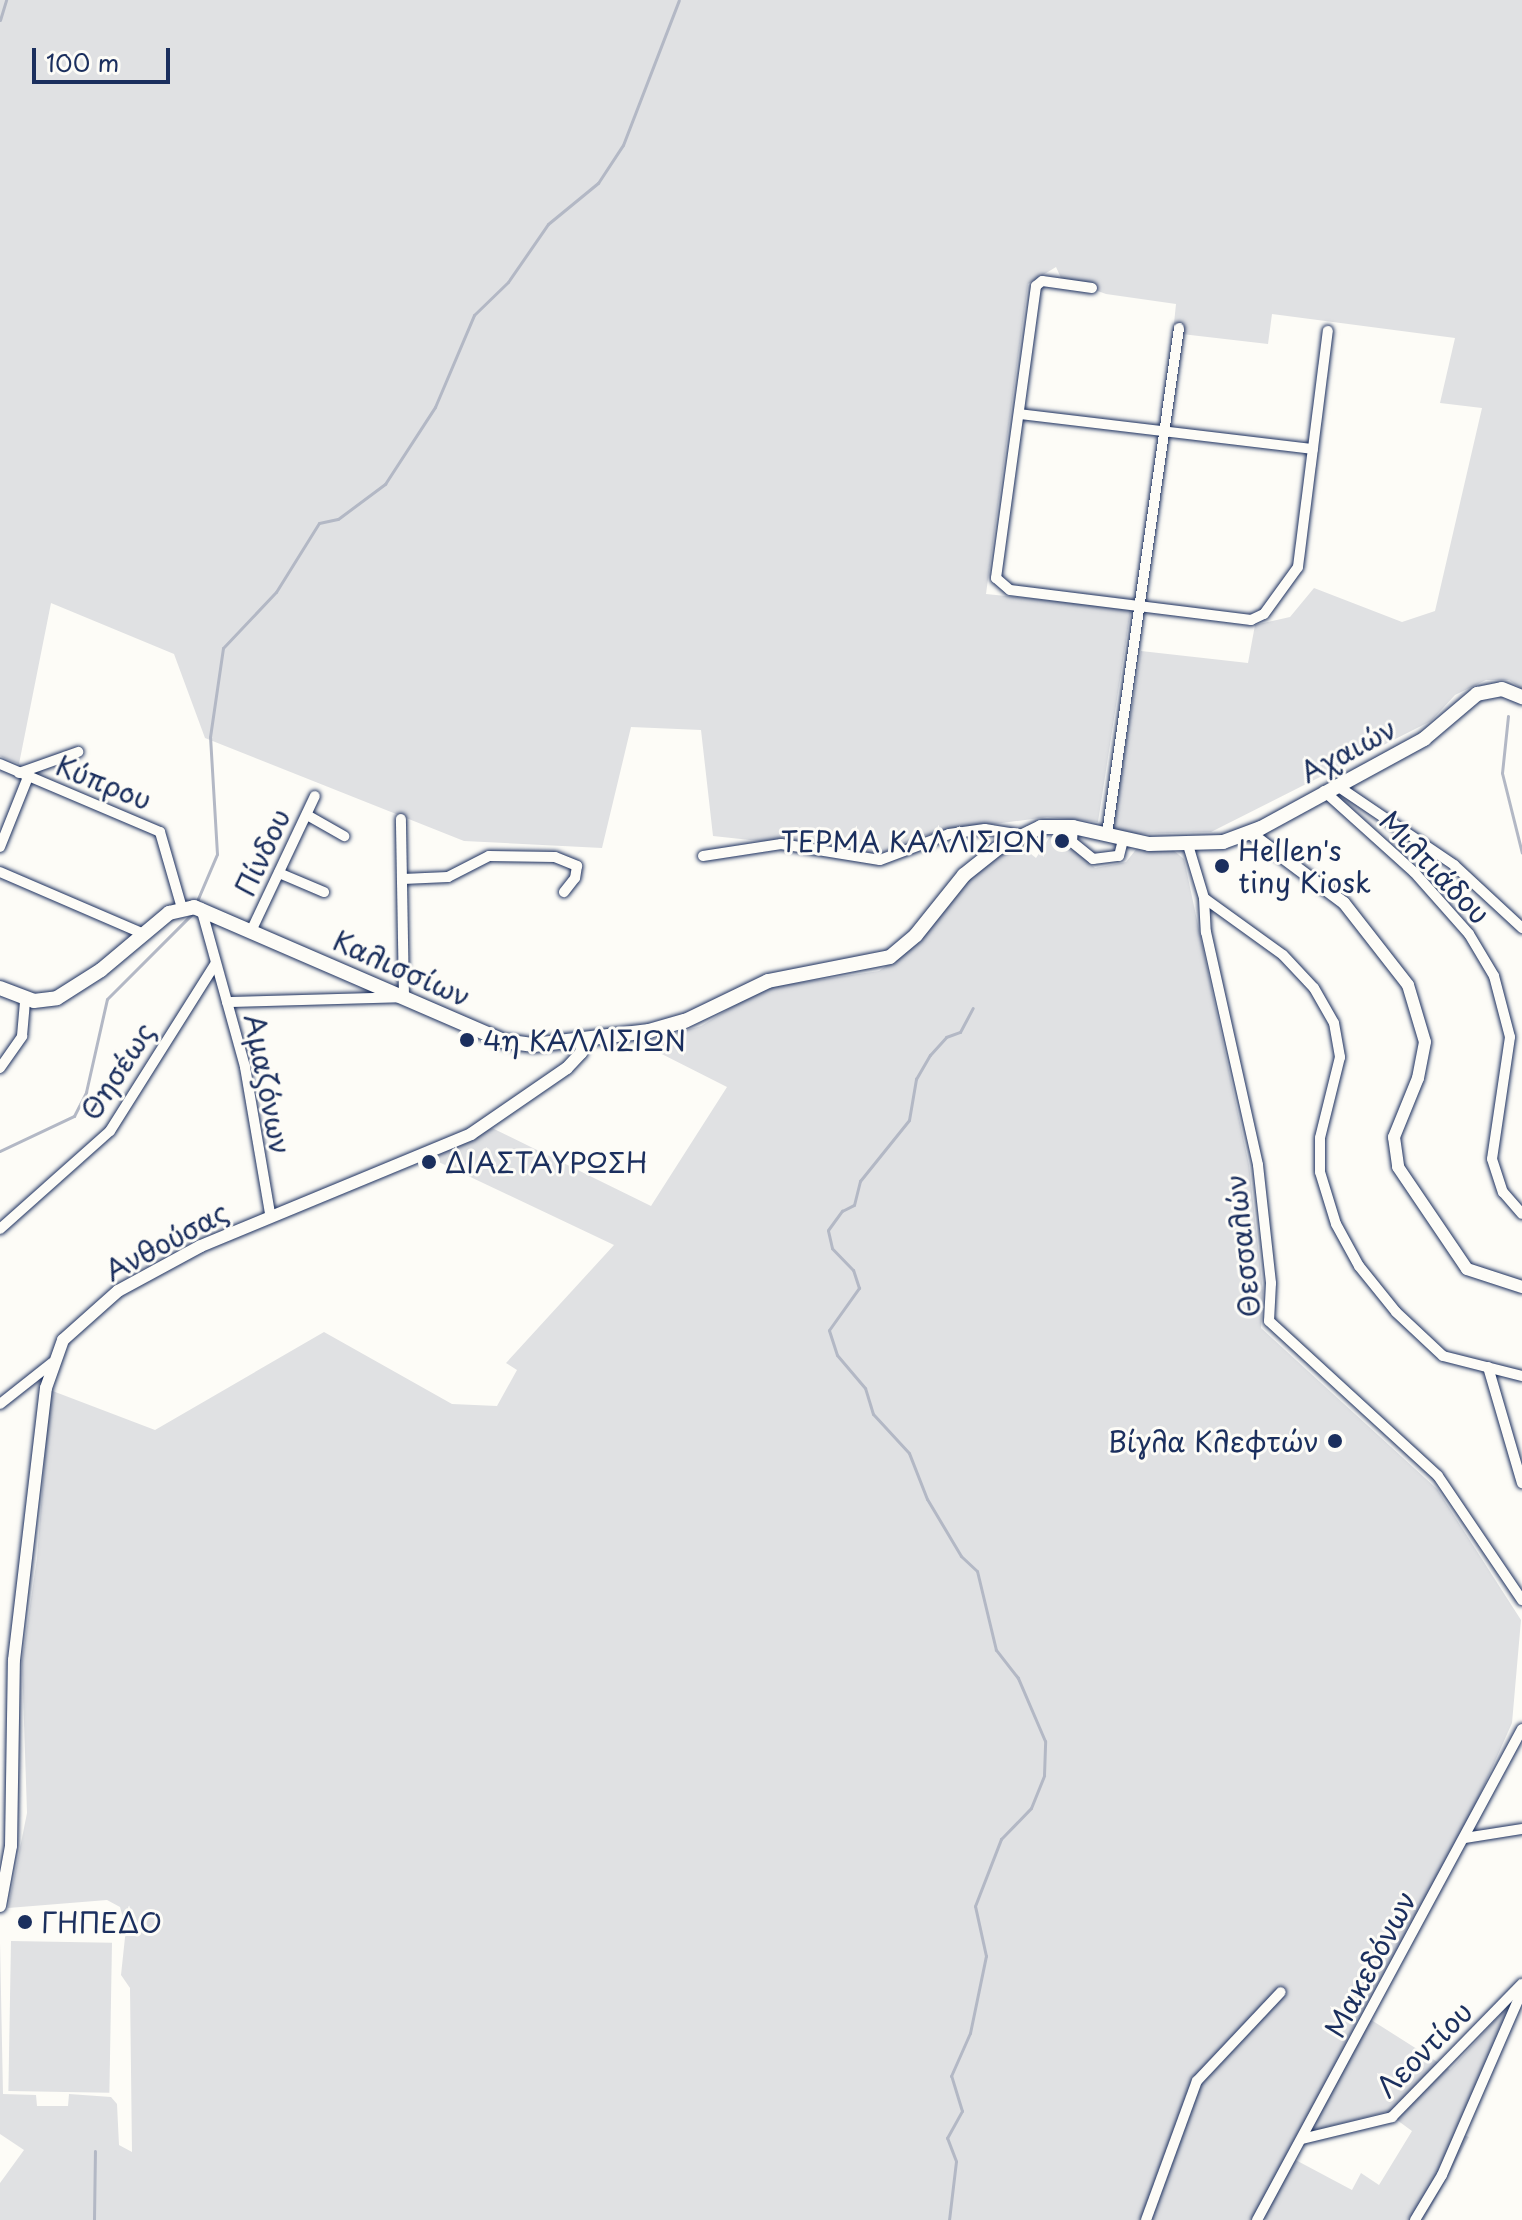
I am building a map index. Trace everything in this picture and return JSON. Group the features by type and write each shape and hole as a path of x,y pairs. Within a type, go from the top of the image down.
{"main road":[{"name":"Αχαιών","path":"1188,845 1250,833 1428,736 1477,694 1502,689 1522,697"},
{"name":"Καλισσίων","path":"182,908 201,908 514,1044 583,1039 670,1026 757,985 890,957 916,935 964,875 1021,835 1047,825 1073,827 1123,840 1188,845"},
{"path":"0,988 25,1000 63,996 182,908"}],"street":[{"path":"1092,288 1037,284 996,578 1001,586 1251,620 1264,614 1298,567 1328,331"},
{"path":"1107,834 1143,605 1179,328"},
{"path":"1019,414 1313,449"},
{"path":"0,847 24,775 78,752"},
{"name":"Κύπρου","path":"0,764 160,832 182,908"},
{"path":"1330,788 1454,865 1522,928"},
{"name":"Μιλτιάδου","path":"1330,788 1424,882 1469,934 1494,976 1510,1037 1492,1159 1503,1192 1522,1214"},
{"name":"Πίνδου","path":"252,929 315,796"},
{"path":"307,815 344,836"},
{"path":"227,1002 404,997 401,819"},
{"path":"1073,827 1072,842 1093,859 1119,856 1123,840"},
{"path":"703,856 781,844 880,860 949,834 985,829 1021,835"},
{"path":"1250,833 1344,903 1408,985 1425,1042 1418,1078 1394,1137 1398,1167 1467,1269 1522,1287"},
{"name":"Θεσσαλών","path":"1188,845 1204,898 1206,932 1258,1165 1271,1283 1269,1321 1438,1476 1522,1600"},
{"path":"403,879 448,877 489,856 523,854 571,860 575,878 564,892"},
{"path":"0,872 144,934"},
{"path":"279,873 324,892"},
{"path":"1204,898 1296,967 1337,1029 1340,1057 1320,1138 1320,1172 1336,1224 1359,1266 1433,1348 1449,1359 1522,1376"},
{"path":"201,908 215,964"},
{"name":"Αμαζόνων","path":"215,964 245,1067 270,1214"},
{"name":"Θησέως","path":"0,1229 59,1181 129,1107 215,964"},
{"path":"0,1068 22,1036 25,1000"},
{"name":"Ανθούσας","path":"0,1906 11,1846 12,1680 52,1363 72,1331 118,1291 270,1214 471,1134 567,1068 581,1053 583,1039"},
{"path":"0,1404 52,1363"},
{"path":"1488,1367 1522,1483"},
{"path":"0,1386 14,1393"},
{"name":"Μακεδόνων","path":"1257,2220 1522,1729"},
{"path":"1465,1838 1522,1829"},
{"name":"Λεοντίου","path":"1302,2139 1392,2117 1522,1984"},
{"name":"Λεοντίου","path":"1415,2220 1442,2175 1522,1991"},
{"path":"1146,2220 1197,2081 1281,1992"}],"shaded area":[{"path":"0,0 1522,0 1522,689 1509,680 1486,680 1455,695 1431,721 1211,832 1134,834 1112,829 1141,651 1248,663 1255,625 1290,617 1314,588 1402,622 1435,611 1482,408 1440,403 1455,338 1272,314 1268,344 1173,333 1176,304 1106,294 1061,278 1056,267 1028,284 986,594 1131,609 1098,822 1047,817 1002,823 919,836 880,854 713,836 701,730 631,727 602,848 464,841 205,738 174,654 51,603 19,764 0,756"},
{"path":"1051,835 1060,835 1095,868 1126,862 1138,847 1173,850 1184,859 1249,1165 1263,1291 1261,1328 1437,1489 1521,1620 1512,1723 1466,1826 1365,2016 1450,2070 1508,2006 1512,2010 1455,2131 1469,2137 1424,2220 1267,2220 1255,2214 1251,2220 0,2220 0,2183 24,2150 0,2134 0,1942 3,2094 36,2095 37,2106 68,2106 69,2094 111,2097 117,2104 119,2145 132,2152 130,1988 121,1975 126,1928 120,1907 107,1900 8,1908 27,1813 22,1661 37,1558 50,1390 155,1430 324,1332 452,1404 497,1406 517,1370 506,1363 614,1245 426,1156 492,1128 651,1206 727,1087 640,1043 701,1026 763,988 879,971 919,943 961,881 1016,842 1036,858","holes":["1386,2112 1412,2131 1379,2185 1361,2173 1352,2190 1290,2157 1303,2133"]},
{"path":"11,1941 112,1943 109,2093 8,2091"}],"waterway":[{"path":"0,20 6,0"},
{"path":"197,901 217,854 210,737 223,648 276,592 319,523 338,519 385,484 435,407 474,315 508,282 548,224 598,183 623,145 679,0"},
{"path":"1508,716 1502,773 1522,853"},
{"path":"0,1151 74,1116 86,1092 107,999 192,914"},
{"path":"949,2220 956,2161 947,2138 962,2111 951,2076 970,2033 986,1956 975,1906 1001,1839 1031,1808 1044,1775 1045,1741 1018,1678 996,1650 977,1571 961,1556 927,1499 909,1453 873,1414 865,1388 837,1355 829,1330 859,1288 853,1270 832,1248 828,1230 842,1211 854,1205 860,1181 909,1120 916,1079 930,1055 946,1037 960,1032 973,1008"},
{"path":"94,2220 95,2151"}],"place":[{"name":"ΤΕΡΜΑ ΚΑΛΛΙΣΙΩΝ","path":"1062,841"},
{"name":"Hellen's tiny Kiosk","path":"1222,866"},
{"name":"4η ΚΑΛΛΙΣΙΩΝ","path":"467,1040"},
{"name":"ΔΙΑΣΤΑΥΡΩΣΗ","path":"429,1162"},
{"name":"Βίγλα Κλεφτών","path":"1335,1441"},
{"name":"ΓΗΠΕΔΟ","path":"25,1922"}]}
